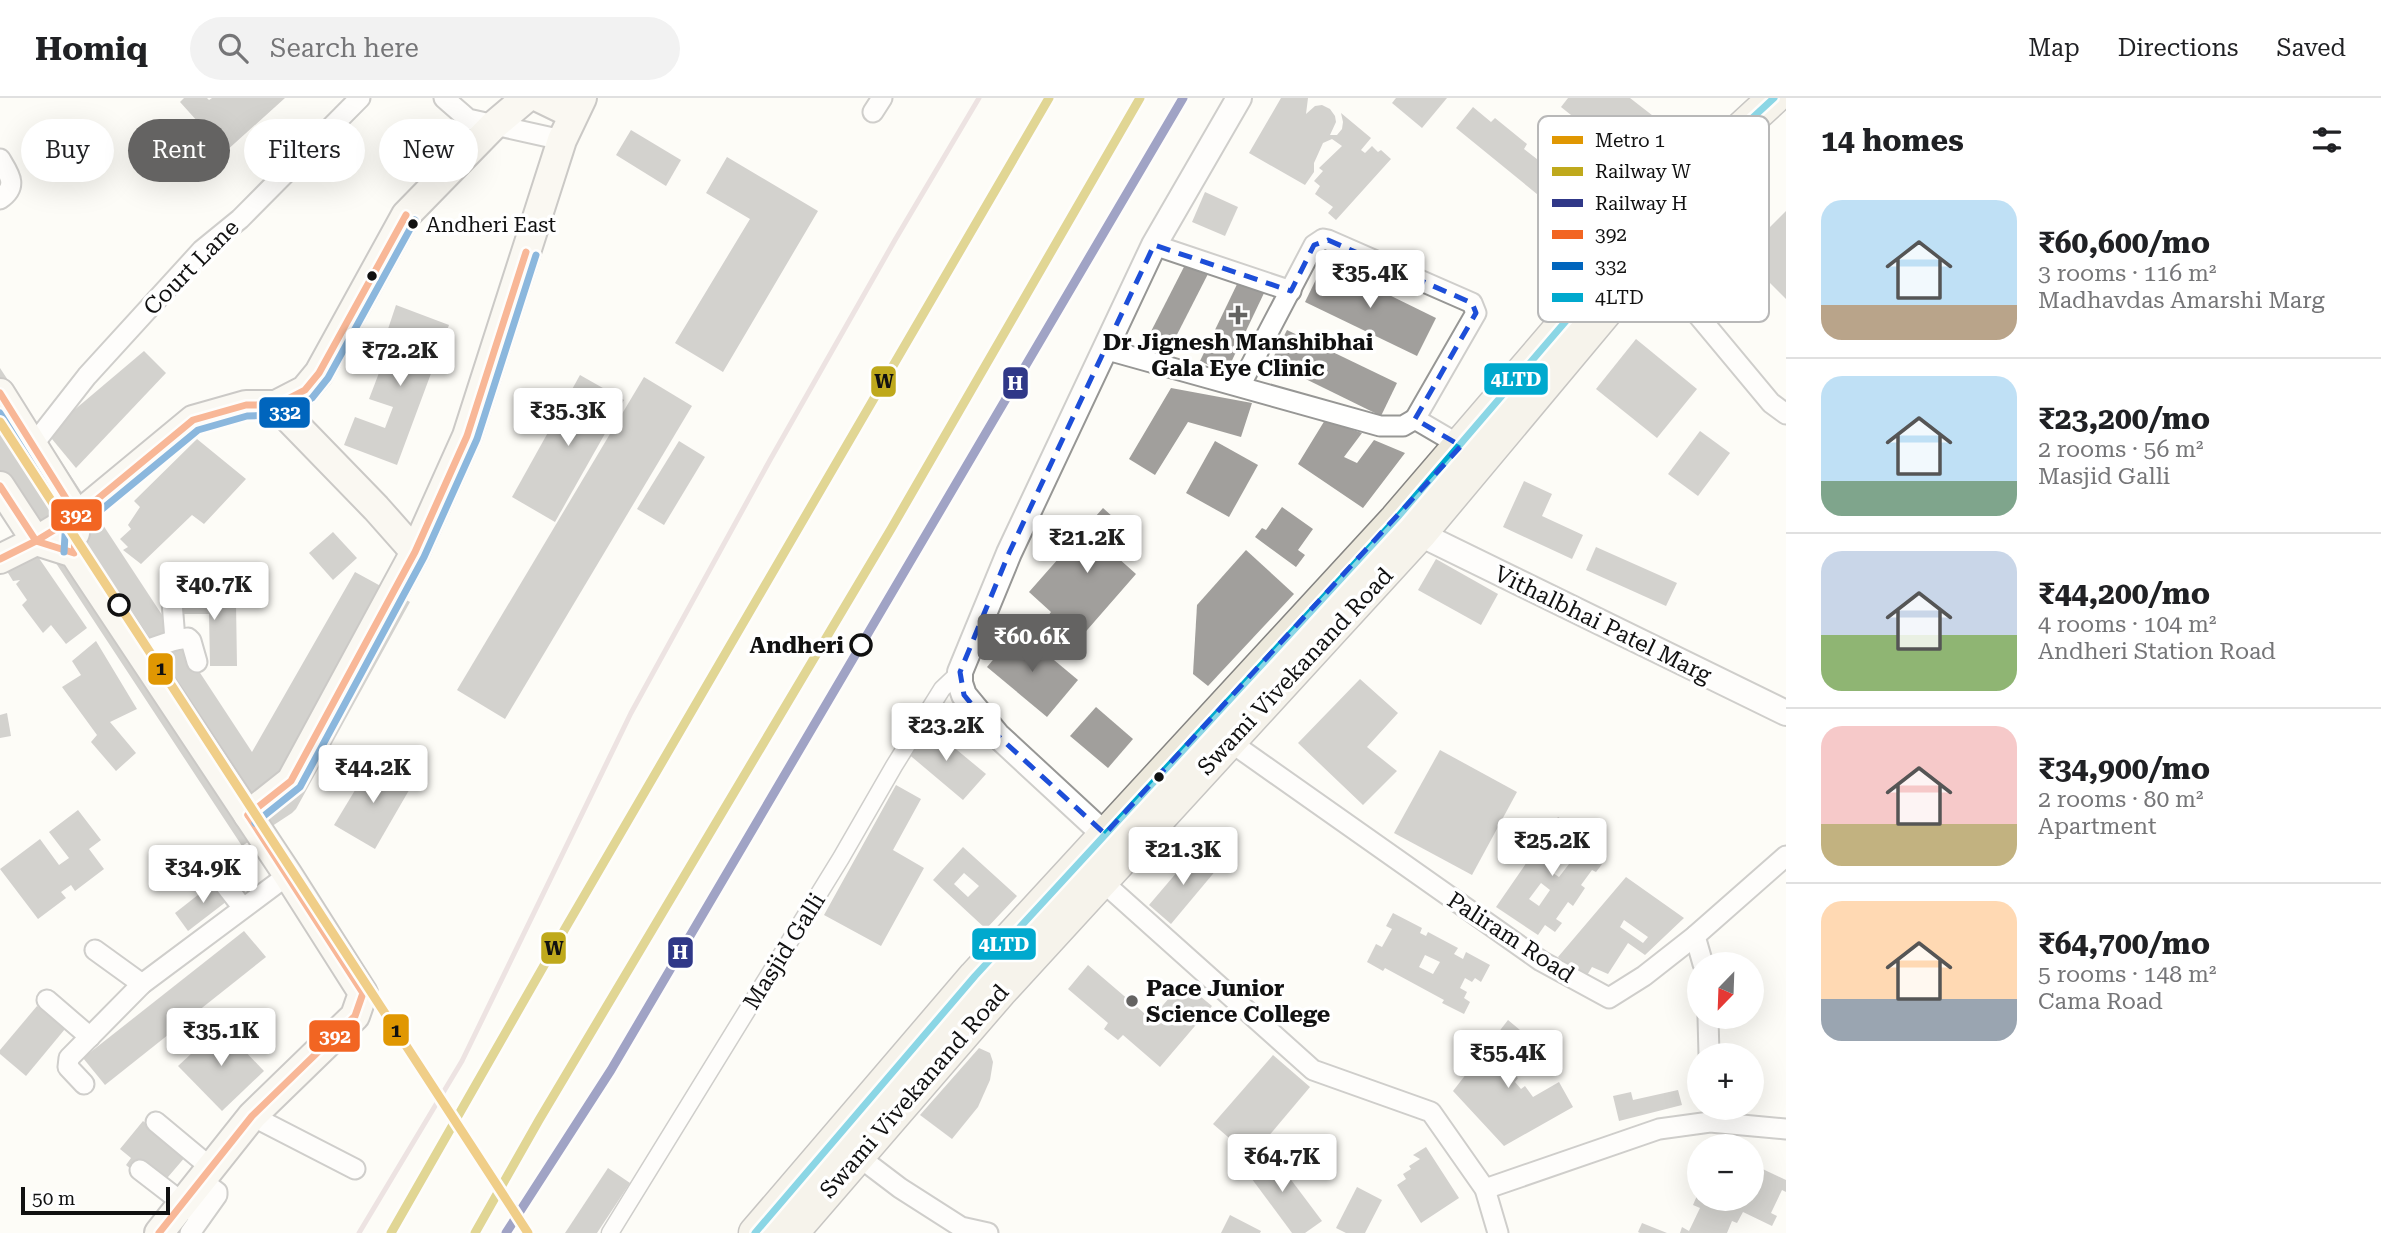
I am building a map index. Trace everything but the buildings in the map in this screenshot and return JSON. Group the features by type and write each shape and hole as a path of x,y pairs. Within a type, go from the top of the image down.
{"main road":[{"path":"0,559 77,516 193,420 246,405 276,405 305,390 319,373 406,215 492,126 526,98"},
{"path":"248,815 290,781 415,552 467,436 562,140 578,106 540,98"},
{"name":"Swami Vivekanand Road","path":"1754,116 1774,98"},
{"name":"Swami Vivekanand Road","path":"1769,117 1785,98"},
{"name":"Swami Vivekanand Road","path":"755,1233 847,1147 1000,992 1091,871 1566,322"},
{"name":"Swami Vivekanand Road","path":"1116,844 1229,741 1420,534 1597,322"},
{"path":"0,393 77,516 74,553 363,993 355,1016 252,1116 197,1201 160,1233"},
{"path":"276,405 415,552"},
{"path":"0,486 36,541 74,553"},
{"name":"Swami Vivekanand Road","path":"792,1233 847,1147"}],"street":[{"name":"Court Lane","path":"33,445 87,376 202,250 240,219 360,98"},
{"path":"444,98 468,119 562,140"},
{"path":"1116,844 997,736 964,695 960,672 1009,553 1154,245 1239,98"},
{"path":"0,159 12,184 0,199"},
{"path":"1104,349 1380,426 1403,426 1415,419 1476,313 1472,303 1323,239 1314,245 1240,386"},
{"path":"1154,245 1291,291"},
{"path":"1704,322 1771,403 1786,414"},
{"path":"1415,419 1461,446"},
{"name":"Vithalbhai Patel Marg","path":"1420,534 1786,713"},
{"path":"172,602 175,640"},
{"path":"140,652 188,638 197,662"},
{"name":"Masjid Galli","path":"610,1233 841,858 934,701 960,672"},
{"name":"Paliram Road","path":"1229,741 1541,961 1609,998 1644,976 1695,936 1786,856"},
{"path":"1091,871 1312,1070 1431,1112 1485,1189 1498,1233"},
{"path":"84,1084 68,1067 69,1058 142,984 288,875"},
{"path":"225,885 243,908"},
{"path":"133,1009 186,963 225,935 222,924"},
{"path":"1695,936 1700,952"},
{"path":"95,950 142,984"},
{"path":"47,1000 90,1037"},
{"path":"252,1116 355,1169"},
{"path":"1485,1189 1692,1120"},
{"path":"1737,1120 1786,1129"},
{"path":"156,1122 197,1201"},
{"path":"847,1147 900,1188 961,1227 988,1233"},
{"path":"140,1170 197,1201"}],"highlighted area":[{"path":"1328,240 1472,303 1476,313 1415,419 1461,446 1105,834 997,735 964,695 960,672 1009,553 1154,245 1291,291 1314,245"}],"railway":[{"path":"359,1233 462,1061 631,713 770,460 979,98"}],"metro line":[{"name":"1","path":"0,422 528,1233"}],"rail line":[{"name":"W","path":"391,1233 1049,98"},
{"name":"W","path":"475,1233 539,1120 891,529 1140,98"},
{"name":"H","path":"506,1233 611,1070 1183,98"}],"transit line":[{"name":"4LTD","path":"1754,116 1774,98"},
{"name":"392","path":"0,559 77,516 193,420 246,405 276,405 305,390 319,373 406,215"},
{"name":"332","path":"84,524 198,430 247,416 280,415 312,398 328,378 415,220"},
{"name":"392","path":"248,815 291,781 415,552 467,436 526,252"},
{"name":"332","path":"255,823 300,787 424,557 477,439 536,255"},
{"name":"4LTD","path":"755,1233 975,976 1396,519 1565,322"},
{"name":"392","path":"0,393 77,516 74,553 36,541 0,486"},
{"name":"332","path":"0,413 66,519 64,552"},
{"name":"392","path":"159,1233 252,1116 355,1016 363,993 248,815"}],"place":[{"name":"Andheri East","path":"413,224"},
{"name":"Dr Jignesh Manshibhai Gala Eye Clinic","path":"1238,315"},
{"name":"Andheri","path":"861,645"},
{"name":"Pace Junior Science College","path":"1132,1001"}]}
